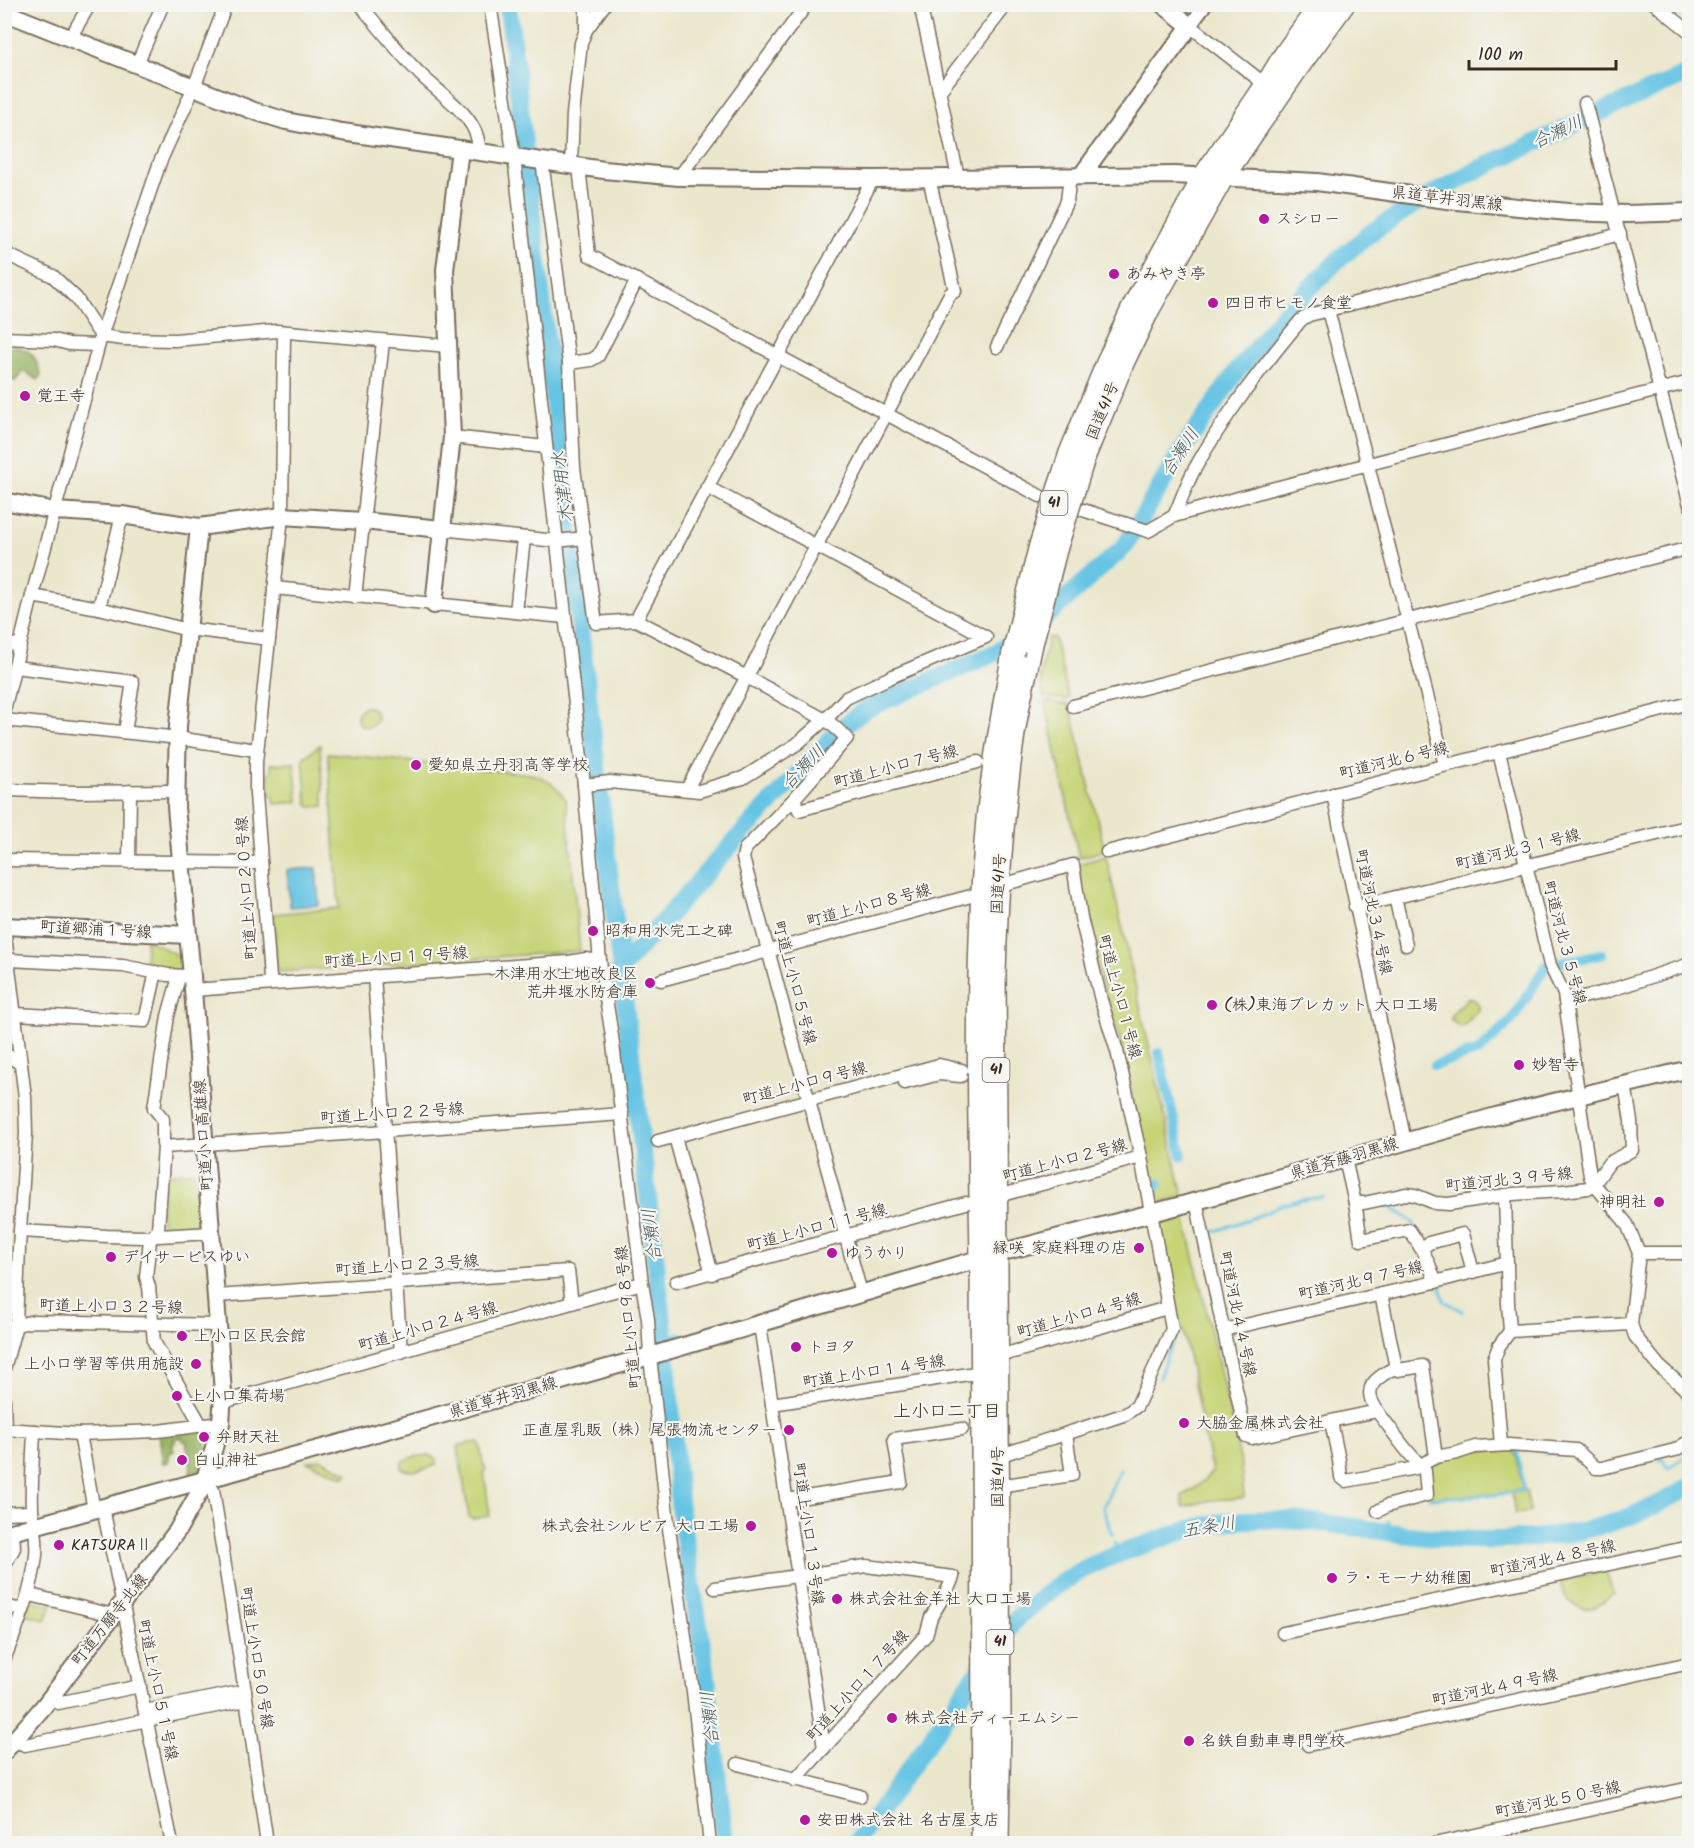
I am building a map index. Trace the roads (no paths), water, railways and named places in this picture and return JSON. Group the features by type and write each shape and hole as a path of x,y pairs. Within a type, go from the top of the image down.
{"highway":[{"name":"国道41号","path":"991,1571 998,1486 999,1356 979,1144 979,972 1012,746 1034,634 1056,550 1116,361 1149,309 1214,177 1266,85 1322,4"},
{"name":"国道41号","path":"1214,177 1344,4"},
{"name":"国道41号","path":"990,890 995,973 998,1196 990,1256 981,1372 991,1571 992,1716 998,1844"},
{"name":"国道41号","path":"982,1844 992,1716"}],"street":[{"path":"70,38 90,4"},
{"path":"137,64 164,4"},
{"path":"4,710 100,341 160,162 194,87 226,4"},
{"path":"361,4 419,73 461,112 477,135 479,152"},
{"name":"町道上小口９８号線","path":"490,4 514,157 564,618 586,786 600,961 648,1319 667,1515 693,1691 710,1844"},
{"path":"586,4 586,30"},
{"path":"604,4 586,30 581,43 573,114 575,166 589,255 1040,496"},
{"path":"680,177 807,4"},
{"path":"920,4 958,177"},
{"path":"939,92 1006,4"},
{"path":"1162,4 1266,85"},
{"path":"997,347 1067,201 1076,176 1206,4"},
{"path":"1659,6 1689,32"},
{"name":"県道草井羽黒線","path":"4,12 264,115 286,121 342,132 575,166 680,177 873,179 1076,176 1214,177 1317,182 1402,195 1568,212 1614,214 1689,212"},
{"path":"1585,103 1689,505"},
{"path":"434,605 452,437 445,270 460,149"},
{"path":"540,161 569,363 574,468 596,623 636,620 873,179"},
{"path":"687,789 745,676 950,294 955,291 929,178"},
{"path":"1174,516 1194,471 1229,414 1263,366 1301,320 1309,315 1620,234"},
{"path":"4,253 52,276 76,298 100,341"},
{"path":"569,363 591,360 598,356 638,280"},
{"path":"1328,310 1444,765"},
{"path":"4,338 54,340 69,344 123,339 175,340 277,331 448,346"},
{"name":"町道上小口２０号線","path":"269,984 256,788 256,750 282,516 284,332"},
{"path":"355,597 383,341"},
{"path":"1083,510 1148,531 1174,516 1689,382"},
{"path":"452,437 546,447"},
{"path":"586,786 607,782 699,791 744,778 827,722 846,698 986,637 707,487"},
{"path":"4,501 55,511 122,514 200,527 282,516 363,521 556,541 585,538"},
{"path":"99,608 122,514"},
{"name":"町道小口高雄線","path":"200,527 177,739 175,789 188,935 188,981 205,1145 223,1402 221,1423 205,1481"},
{"path":"516,612 524,538"},
{"path":"1073,706 1689,548"},
{"path":"274,588 564,618"},
{"path":"32,596 99,608 188,629 269,639"},
{"name":"町道上小口５号線","path":"636,620 745,676 827,722 847,738 795,801 745,849 743,855 861,1293"},
{"path":"4,644 20,645"},
{"path":"15,667 133,682 125,732"},
{"name":"町道河北６号線","path":"1107,852 1689,703"},
{"path":"4,720 125,732 256,750"},
{"name":"町道河北３５号線","path":"1499,752 1550,965 1564,994 1590,1176 1627,1224 1639,1253 1631,1323"},
{"path":"795,801 970,756 976,763"},
{"path":"4,790 74,792 175,789"},
{"path":"129,862 130,791"},
{"name":"町道河北３４号線","path":"1333,794 1405,1142"},
{"name":"町道河北３１号線","path":"1355,907 1527,868 1689,826"},
{"path":"1527,868 1689,833"},
{"path":"4,860 261,863"},
{"name":"町道上小口１号線","path":"990,890 1073,866 1081,918 1101,1000 1117,1051 1141,1157 1172,1329 1137,1406 1126,1414 998,1456"},
{"name":"町道上小口８号線","path":"661,980 990,890"},
{"path":"1395,897 1406,945"},
{"path":"4,927 25,1097 26,1133 19,1248 4,1369"},
{"name":"町道郷浦１号線","path":"4,927 188,935"},
{"name":"町道上小口１９号線","path":"9,960 123,966 188,981 269,984 586,959 600,961"},
{"path":"1565,1001 1605,992 1689,964"},
{"path":"15,1014 145,1021 156,972"},
{"path":"374,976 401,1352"},
{"path":"188,981 168,1016 154,1108 163,1119 164,1147 158,1229 150,1239 146,1277 154,1342 201,1425"},
{"path":"4,1053 21,1064"},
{"name":"県道斉藤羽黒線","path":"990,1256 1578,1095 1689,1069"},
{"path":"712,1274 677,1144 810,1104 939,1074 962,1073"},
{"name":"町道河北３９号線","path":"1355,1203 1406,1194 1435,1203 1449,1204 1505,1195 1588,1188 1594,1184 1610,1162 1632,1150 1625,1084"},
{"name":"町道上小口９号線","path":"677,1144 658,1145 810,1104"},
{"name":"町道上小口２２号線","path":"164,1147 622,1114"},
{"name":"町道上小口２号線","path":"998,1196 1141,1157"},
{"path":"1345,1159 1355,1203"},
{"path":"1500,1446 1494,1359 1510,1331 1505,1195"},
{"name":"町道河北４４号線","path":"1196,1201 1245,1434 1252,1438 1331,1422"},
{"name":"町道上小口１１号線","path":"676,1282 966,1203"},
{"name":"町道河北９７号線","path":"1223,1330 1435,1282 1431,1266 1422,1248 1409,1230 1361,1240 1355,1203"},
{"path":"20,1231 84,1236 142,1237 211,1233"},
{"path":"1422,1248 1429,1243 1463,1234 1473,1272"},
{"path":"4,1246 19,1248"},
{"path":"1639,1253 1689,1253"},
{"name":"県道草井羽黒線","path":"9,1533 34,1519 98,1509 205,1481 682,1347 990,1256"},
{"path":"1435,1282 1507,1263"},
{"name":"町道上小口２３号線","path":"216,1296 568,1271 572,1303"},
{"name":"町道上小口２４号線","path":"223,1402 642,1282"},
{"path":"1381,1294 1396,1368"},
{"name":"町道上小口４号線","path":"999,1356 1167,1308"},
{"name":"町道上小口３２号線","path":"10,1326 34,1321 218,1325"},
{"path":"1510,1331 1631,1323 1635,1336 1659,1366 1689,1395"},
{"name":"町道上小口１３号線","path":"760,1324 824,1748"},
{"path":"1378,1512 1387,1506 1427,1495 1425,1471 1409,1454 1373,1406 1369,1388 1372,1382 1396,1368 1398,1370 1423,1365 1436,1456"},
{"name":"町道上小口１４号線","path":"772,1404 981,1372"},
{"path":"4,1400 5,1429 80,1434 158,1431 221,1423"},
{"path":"1377,1411 1331,1422 1340,1460 1341,1477 1346,1480 1416,1468 1436,1456 1475,1447 1576,1450 1596,1468 1599,1468 1675,1450 1689,1441"},
{"path":"787,1500 901,1482 894,1439 962,1429"},
{"path":"4,1660 30,1595 36,1554 37,1533 31,1484 34,1431"},
{"name":"町道上小口５１号線","path":"80,1434 118,1609 140,1686 172,1844"},
{"path":"998,1486 1072,1474 1066,1434"},
{"name":"町道万願寺北線","path":"9,1746 50,1698 177,1531 205,1481"},
{"name":"町道上小口５０号線","path":"205,1481 213,1490 267,1844"},
{"path":"4,1513 34,1519"},
{"path":"4,1566 14,1548 9,1533"},
{"name":"町道河北４８号線","path":"1283,1633 1689,1547"},
{"name":"町道上小口１７号線","path":"795,1780 926,1635 933,1614 948,1590 953,1576 866,1566 798,1575"},
{"path":"715,1588 798,1575"},
{"path":"30,1595 118,1609"},
{"path":"4,1606 23,1610"},
{"name":"町道河北４９号線","path":"1308,1745 1689,1662"},
{"path":"50,1698 58,1704 140,1686"},
{"path":"9,1746 25,1745 146,1715 245,1695"},
{"path":"738,1764 860,1796"},
{"name":"町道河北５０号線","path":"1434,1844 1689,1788"},
{"path":"1465,1844 1689,1796"}],"water":[{"path":"316,868 319,905 290,907 287,870"}],"waterway":[{"name":"木津用水","path":"508,4 665,1339 680,1512 706,1669 725,1844"},
{"name":"合瀬川","path":"620,970 720,857 841,728 866,709 997,652 1027,632 1055,609 1125,546 1177,458 1234,375 1284,314 1339,259 1372,232 1412,206 1481,168 1690,73"},
{"path":"1555,964 1602,954"},
{"path":"1435,1065 1479,1051 1512,1020 1546,966"},
{"path":"1159,1053 1182,1156"},
{"path":"642,1146 654,1145"},
{"path":"1153,1191 1159,1183"},
{"path":"1208,1234 1287,1203 1323,1197"},
{"path":"1384,1203 1413,1222 1416,1231"},
{"path":"1440,1283 1444,1301 1463,1311"},
{"path":"1159,1378 1168,1352 1180,1330 1170,1284"},
{"name":"合瀬川","path":"652,1345 679,1337"},
{"path":"1429,1498 1496,1495 1524,1490 1517,1451 1519,1451"},
{"path":"1543,1453 1567,1455"},
{"path":"1659,1460 1662,1459 1668,1468 1690,1454"},
{"path":"1112,1535 1103,1508 1120,1469"},
{"name":"五条川","path":"856,1844 1013,1622 1062,1583 1094,1564 1190,1529 1215,1523 1247,1520 1317,1522 1446,1539 1519,1539 1554,1536 1624,1519 1690,1486"},
{"path":"1386,1531 1389,1521"},
{"path":"1114,1542 1119,1554"}],"place":[{"name":"スシロー","path":"1264,219"},
{"name":"あみやき亭","path":"1114,274"},
{"name":"四日市ヒモノ食堂","path":"1213,303"},
{"name":"覚王寺","path":"25,396"},
{"name":"愛知県立丹羽高等学校","path":"416,765"},
{"name":"昭和用水完工之碑","path":"593,931"},
{"name":"木津用水土地改良区 荒井堰水防倉庫","path":"650,983"},
{"name":"(株)東海プレカット 大口工場","path":"1212,1005"},
{"name":"妙智寺","path":"1519,1065"},
{"name":"神明社","path":"1659,1202"},
{"name":"縁咲 家庭料理の店","path":"1139,1248"},
{"name":"ゆうかり","path":"832,1253"},
{"name":"デイサービスゆい","path":"111,1257"},
{"name":"上小口区民会館","path":"182,1336"},
{"name":"トヨタ","path":"796,1347"},
{"name":"上小口学習等供用施設","path":"196,1364"},
{"name":"上小口集荷場","path":"177,1396"},
{"name":"大脇金属株式会社","path":"1184,1423"},
{"name":"正直屋乳販（株）尾張物流センター","path":"789,1430"},
{"name":"弁財天社","path":"204,1437"},
{"name":"白山神社","path":"182,1460"},
{"name":"株式会社シルビア 大口工場","path":"751,1526"},
{"name":"KATSURAⅡ","path":"59,1545"},
{"name":"ラ・モーナ幼稚園","path":"1332,1578"},
{"name":"株式会社金羊社 大口工場","path":"837,1599"},
{"name":"株式会社ディーエムシー","path":"892,1718"},
{"name":"名鉄自動車専門学校","path":"1189,1741"},
{"name":"安田株式会社 名古屋支店","path":"805,1820"}],"district":[{"name":"上小口二丁目","path":"947,1412"}]}
